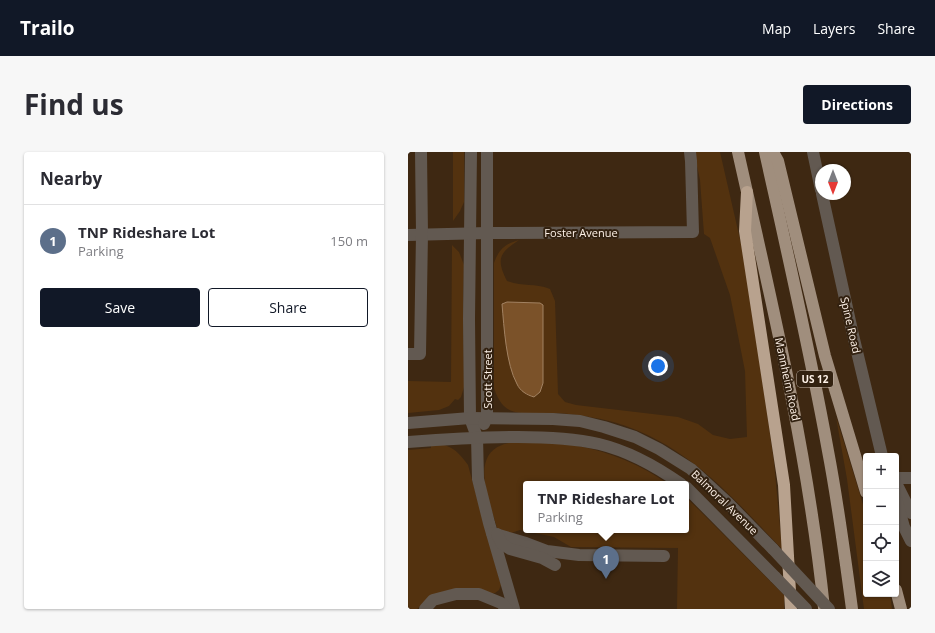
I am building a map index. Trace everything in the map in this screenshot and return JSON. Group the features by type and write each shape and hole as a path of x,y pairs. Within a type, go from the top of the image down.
{"highway":[{"path":"747,192 745,231 784,485 791,609"}],"main road":[{"name":"Mannheim Road","path":"738,152 799,435 817,551 824,609"},
{"name":"US 12","path":"765,152 828,450 842,532 852,609"},
{"path":"773,152 778,161 825,356 865,489"},
{"path":"898,597 901,609"}],"street":[{"path":"408,354 420,354 422,234 421,152"},
{"name":"Scott Street","path":"471,152 470,418 478,437"},
{"name":"Scott Street","path":"478,437 487,417 487,152"},
{"name":"Foster Avenue","path":"408,234 693,232 690,152"},
{"path":"813,152 816,164"},
{"name":"Spine Road","path":"823,200 881,453"},
{"name":"Balmoral Avenue","path":"408,423 487,417 553,419 580,421 641,440 659,449 691,469 728,503 829,609"},
{"path":"478,437 478,479 495,534 514,609"},
{"name":"Balmoral Avenue","path":"408,442 478,437 546,437 577,440 621,451 669,475 677,481"},
{"path":"899,478 911,478"},
{"path":"899,489 911,513"},
{"name":"Balmoral Avenue","path":"689,490 806,609"},
{"path":"899,509 904,527 911,540"},
{"path":"495,534 547,551 579,555 664,556"},
{"path":"495,534 502,544 510,549 542,558 555,565"},
{"path":"425,609 433,600 456,594 479,594 501,603 507,609"}],"shaded area":[{"path":"408,152 911,152 911,609 408,609"},
{"path":"453,152 464,152 464,202 453,221"},
{"path":"694,152 720,152 742,248 774,462 782,549 746,511 710,477 691,461 670,447 648,435 623,425 591,417 557,413 516,412 508,410 498,398 494,388 494,263 498,254 503,248 510,243 519,240 507,249 501,257 501,267 507,281 550,289 555,301 558,394 565,402 576,405 678,417 698,424 713,435 730,439 747,437 745,371 730,295 710,238 704,234 700,180"},
{"path":"452,245 459,252 464,265 464,387 461,397 458,400 455,399 449,406 439,410 408,413 408,381 451,382"},
{"path":"507,302 540,303 543,305 543,383 540,392 534,397 526,394 520,389 513,376 510,366 506,345 502,304"},
{"path":"836,417 863,504 863,597 890,597 892,609 864,609 847,479"},
{"path":"518,442 573,445 602,452 637,465 664,481 523,481 523,531 511,533 503,532 497,528 487,495 484,470 486,460 492,451 502,445"},
{"path":"441,444 450,447 462,457 468,465 501,585 499,590 495,593 430,597 417,609 408,609 408,450 431,448 431,445"},
{"path":"689,500 784,595 784,609 677,609 678,548 571,547 554,537 535,533 689,533"}],"place":[{"name":"TNP Rideshare Lot","path":"606,579"}]}
